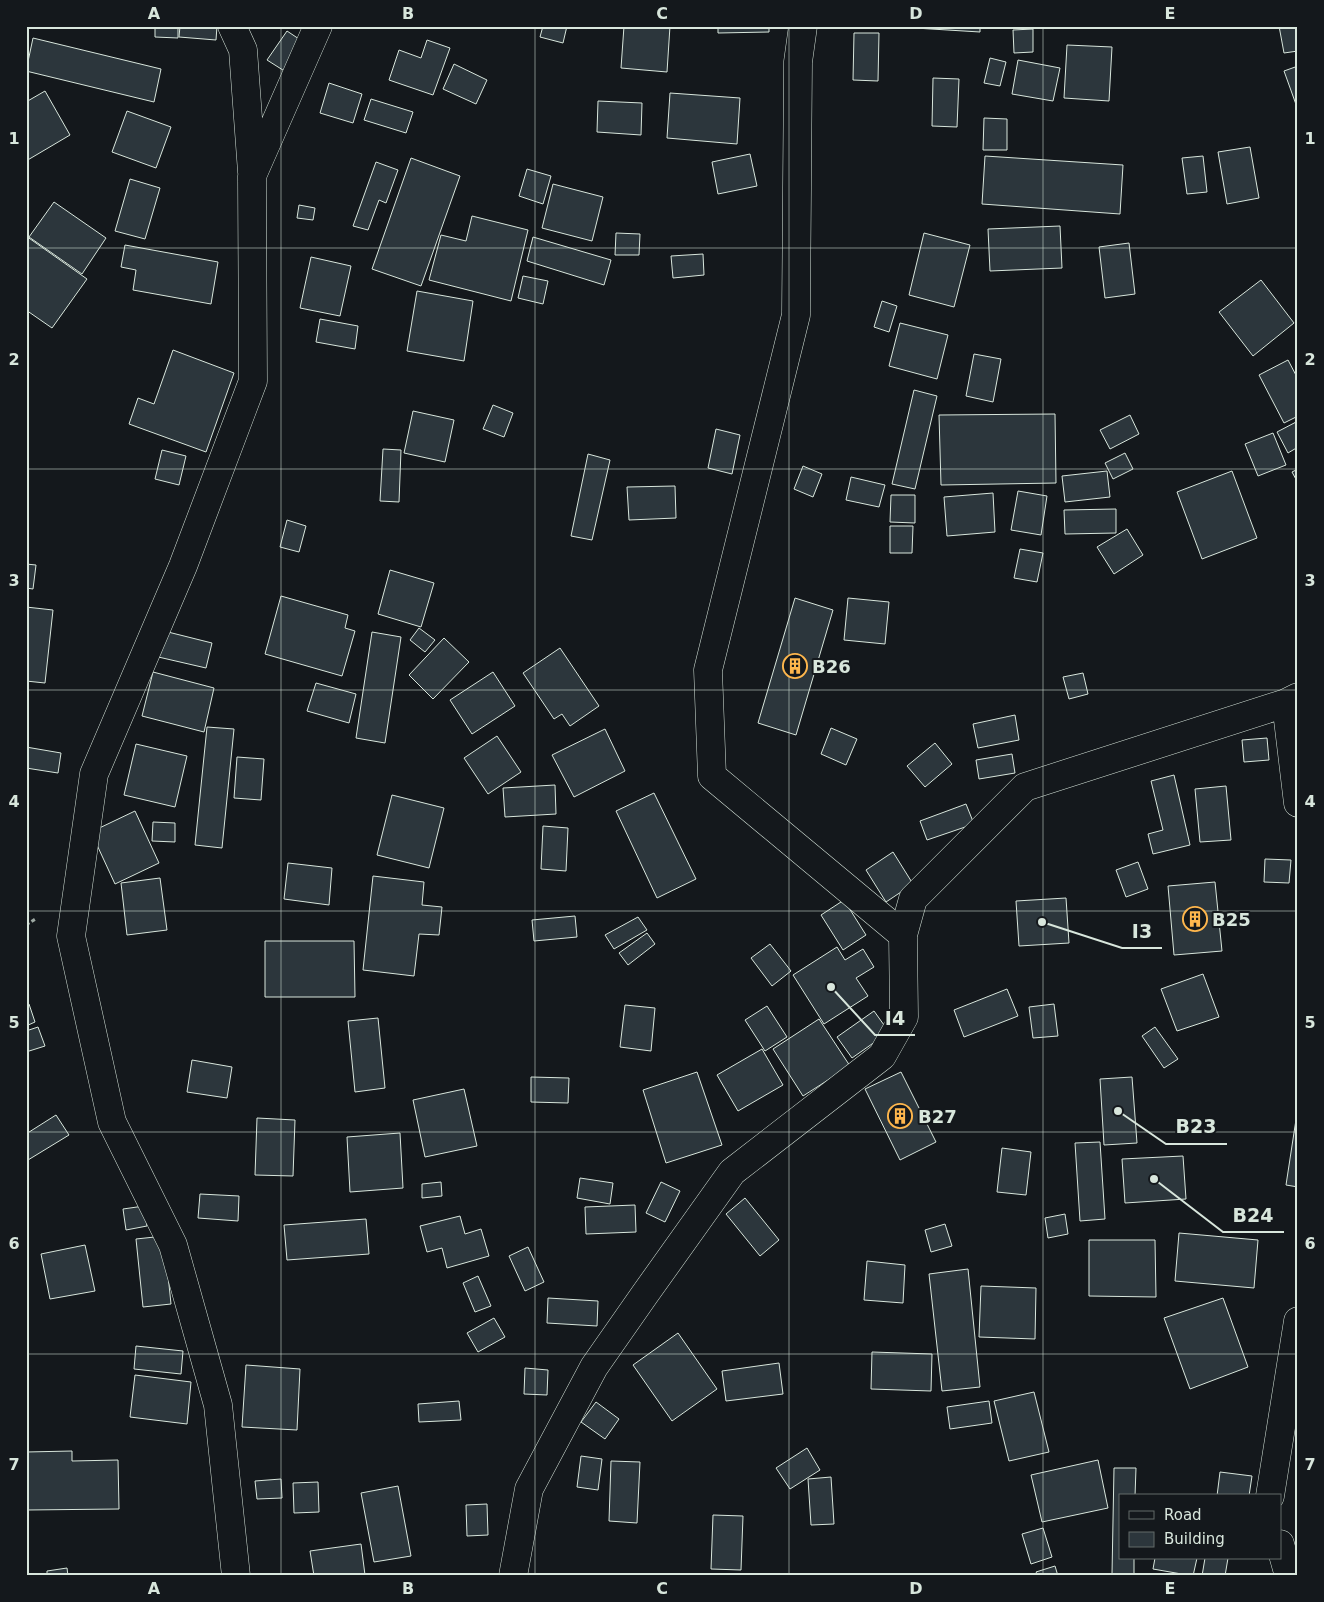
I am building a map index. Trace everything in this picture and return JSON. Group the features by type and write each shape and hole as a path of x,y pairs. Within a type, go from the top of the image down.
{"street":[{"path":"232,26 242,50 252,176 253,381 182,566 94,774 71,936 112,1122 173,1245 218,1405 236,1576"},
{"path":"252,176 318,26"},
{"path":"803,26 798,62 796,315 708,670 712,776 903,936"},
{"path":"513,1576 529,1488 594,1367 732,1172 882,1056 904,1017 903,936 913,899 1026,787 1292,700 1298,803"},
{"path":"1270,1494 1298,1321"},
{"path":"1282,1551 1289,1576"}],"building":[{"path":"155,26 178,26 178,38 155,37"},
{"path":"180,26 217,26 216,40 179,37"},
{"path":"543,26 567,26 563,43 540,37"},
{"path":"624,26 670,26 667,72 621,68"},
{"path":"718,26 769,26 769,32 718,33"},
{"path":"915,26 980,26 980,32 915,28"},
{"path":"1279,26 1298,26 1298,51 1284,53"},
{"path":"1033,29 1033,52 1014,53 1013,30"},
{"path":"287,31 305,43 286,72 267,60"},
{"path":"854,33 879,33 878,81 853,80"},
{"path":"33,38 161,69 154,102 26,71"},
{"path":"427,40 450,48 433,95 389,80 399,50 421,58"},
{"path":"1067,45 1112,47 1109,101 1064,98"},
{"path":"990,58 1006,62 1000,86 984,83"},
{"path":"1018,60 1060,68 1053,101 1012,94"},
{"path":"454,64 487,80 476,104 443,89"},
{"path":"1298,66 1298,110 1284,71"},
{"path":"933,78 959,79 957,127 932,126"},
{"path":"329,83 362,94 353,123 320,113"},
{"path":"45,91 70,135 26,161 26,102"},
{"path":"670,93 740,98 737,144 667,138"},
{"path":"371,99 413,112 406,133 364,120"},
{"path":"598,101 642,103 641,135 597,132"},
{"path":"127,111 171,127 156,168 112,152"},
{"path":"984,118 1007,119 1007,150 983,150"},
{"path":"1250,147 1259,198 1227,204 1218,152"},
{"path":"750,154 757,186 718,194 712,162"},
{"path":"985,156 1123,165 1120,214 982,204"},
{"path":"1203,156 1207,192 1187,194 1182,158"},
{"path":"411,158 460,176 421,286 372,269"},
{"path":"376,162 398,170 386,203 379,200 368,230 353,226"},
{"path":"527,169 551,176 543,204 519,196"},
{"path":"130,179 160,188 145,239 115,231"},
{"path":"553,184 603,197 592,241 542,228"},
{"path":"54,202 106,238 82,274 29,237"},
{"path":"299,205 315,208 313,220 297,218"},
{"path":"472,216 528,230 511,301 429,280 441,235 466,241"},
{"path":"1060,226 1062,268 990,271 988,229"},
{"path":"616,233 640,234 639,255 615,255"},
{"path":"924,233 970,245 954,307 909,295"},
{"path":"26,236 87,279 52,328 26,310"},
{"path":"533,237 611,260 604,285 527,261"},
{"path":"1129,243 1135,294 1105,298 1099,247"},
{"path":"125,245 218,262 211,304 133,290 136,270 121,267"},
{"path":"703,254 704,275 673,278 671,256"},
{"path":"311,257 351,266 340,316 300,308"},
{"path":"523,276 548,281 543,304 518,298"},
{"path":"1261,280 1294,323 1253,356 1219,312"},
{"path":"417,291 473,301 464,361 407,351"},
{"path":"882,301 897,306 889,332 874,327"},
{"path":"320,319 358,326 355,349 316,342"},
{"path":"900,323 948,335 937,379 889,366"},
{"path":"173,350 234,373 206,452 129,424 138,398 154,404"},
{"path":"974,354 1001,359 993,402 966,396"},
{"path":"1288,360 1298,379 1298,416 1284,423 1259,375"},
{"path":"914,390 937,396 915,489 892,484"},
{"path":"493,405 513,413 504,437 483,429"},
{"path":"413,411 454,420 445,462 404,453"},
{"path":"1055,414 1056,483 941,485 939,415"},
{"path":"1130,415 1139,434 1110,449 1100,430"},
{"path":"1298,421 1298,447 1288,453 1277,432"},
{"path":"716,429 740,435 732,474 708,468"},
{"path":"1273,433 1286,465 1258,476 1245,444"},
{"path":"383,449 401,450 399,502 380,501"},
{"path":"162,450 186,456 179,485 155,479"},
{"path":"1125,453 1133,469 1113,479 1105,463"},
{"path":"588,454 610,460 592,540 571,536"},
{"path":"803,466 822,474 813,497 794,489"},
{"path":"1298,469 1298,483 1292,472"},
{"path":"1107,471 1110,497 1065,502 1062,476"},
{"path":"1232,471 1257,538 1202,559 1177,492"},
{"path":"851,477 885,485 879,507 846,500"},
{"path":"675,486 676,518 629,520 627,487"},
{"path":"1018,491 1047,496 1041,535 1011,530"},
{"path":"993,493 995,532 947,536 944,497"},
{"path":"891,495 915,495 915,523 890,522"},
{"path":"1116,509 1116,533 1065,534 1064,510"},
{"path":"287,520 306,526 299,552 280,547"},
{"path":"890,526 913,526 912,553 890,553"},
{"path":"1127,529 1143,555 1114,574 1097,547"},
{"path":"1020,549 1043,553 1037,582 1014,578"},
{"path":"26,564 36,565 33,589 26,588"},
{"path":"390,570 434,583 421,627 378,614"},
{"path":"281,596 348,615 345,628 355,631 342,676 265,654"},
{"name":"B26","path":"795,598 833,610 796,735 758,723"},
{"path":"848,598 889,602 885,644 844,640"},
{"path":"26,607 53,610 45,683 26,681"},
{"path":"419,628 435,640 425,652 410,640"},
{"path":"160,630 212,643 206,668 154,656"},
{"path":"372,632 401,637 385,743 356,738"},
{"path":"444,638 469,662 433,699 409,675"},
{"path":"560,648 599,706 570,726 562,714 554,719 523,673"},
{"path":"153,672 214,688 204,732 142,716"},
{"path":"493,672 515,706 472,734 450,700"},
{"path":"1083,673 1088,694 1069,699 1063,677"},
{"path":"316,683 356,694 349,723 307,711"},
{"path":"1015,715 1019,740 978,748 973,724"},
{"path":"207,727 234,729 222,848 195,845"},
{"path":"831,728 857,739 846,765 821,754"},
{"path":"605,729 625,771 574,797 552,755"},
{"path":"497,736 521,772 488,794 464,758"},
{"path":"1267,738 1269,760 1244,762 1242,740"},
{"path":"935,743 952,764 925,787 907,766"},
{"path":"136,744 187,756 175,807 124,795"},
{"path":"26,747 61,753 58,773 26,768"},
{"path":"1012,754 1015,773 979,779 976,760"},
{"path":"237,757 264,759 261,800 234,798"},
{"path":"1174,775 1190,845 1153,854 1148,834 1163,830 1151,781"},
{"path":"555,785 556,814 505,817 503,788"},
{"path":"1226,786 1231,840 1200,842 1195,789"},
{"path":"654,793 696,879 657,898 616,811"},
{"path":"392,795 444,808 429,868 377,855"},
{"path":"966,804 974,824 927,840 920,821"},
{"path":"135,811 159,863 115,884 91,832"},
{"path":"153,822 175,823 175,842 152,841"},
{"path":"543,826 568,828 566,871 541,869"},
{"path":"893,852 913,884 886,902 866,870"},
{"path":"1265,859 1291,860 1289,883 1264,882"},
{"path":"1138,862 1148,889 1126,897 1116,870"},
{"path":"288,863 332,868 329,905 284,899"},
{"path":"373,876 424,882 422,905 442,907 439,935 419,934 414,976 363,970"},
{"path":"160,878 167,930 127,935 121,883"},
{"name":"B25","path":"1215,882 1222,951 1174,955 1168,886"},
{"path":"1066,898 1069,943 1019,946 1016,901"},
{"path":"844,900 866,935 843,950 821,915"},
{"path":"575,916 577,937 534,941 532,920"},
{"path":"638,917 647,930 614,949 605,935"},
{"path":"647,933 655,944 628,965 619,953"},
{"path":"265,941 354,941 355,997 265,997"},
{"path":"770,944 791,971 772,986 751,958"},
{"path":"837,947 845,960 863,949 874,967 856,978 868,996 824,1024 793,975"},
{"path":"1203,974 1219,1017 1177,1031 1161,989"},
{"path":"1007,989 1018,1016 964,1037 954,1010"},
{"path":"26,1004 29,1004 35,1022 26,1026"},
{"path":"1054,1004 1058,1036 1033,1038 1029,1007"},
{"path":"625,1005 655,1008 651,1051 620,1047"},
{"path":"767,1006 787,1037 765,1051 745,1020"},
{"path":"874,1011 889,1032 852,1058 837,1037"},
{"path":"378,1018 385,1088 355,1092 348,1021"},
{"path":"819,1019 850,1066 803,1096 773,1049"},
{"path":"38,1027 45,1046 26,1052 26,1031"},
{"path":"1155,1027 1178,1059 1164,1068 1142,1036"},
{"path":"762,1049 783,1085 738,1111 717,1075"},
{"path":"192,1060 232,1067 227,1098 187,1092"},
{"path":"697,1072 722,1145 666,1163 643,1090"},
{"name":"B27","path":"901,1072 936,1142 900,1160 865,1089"},
{"path":"531,1077 569,1078 568,1103 531,1102"},
{"path":"1132,1077 1137,1143 1104,1145 1100,1079"},
{"path":"464,1089 477,1146 425,1157 413,1100"},
{"path":"1298,1113 1298,1187 1286,1185"},
{"path":"56,1115 69,1135 28,1160 26,1157 26,1134"},
{"path":"257,1118 295,1120 293,1176 255,1175"},
{"path":"400,1133 403,1188 350,1192 347,1137"},
{"path":"1100,1142 1105,1219 1080,1221 1075,1143"},
{"path":"1002,1148 1031,1152 1026,1195 997,1192"},
{"path":"1183,1156 1186,1199 1125,1203 1122,1159"},
{"path":"580,1178 613,1183 610,1204 577,1198"},
{"path":"441,1182 442,1196 422,1198 422,1184"},
{"path":"661,1182 680,1191 665,1222 646,1213"},
{"path":"200,1194 239,1196 238,1221 198,1218"},
{"path":"745,1198 779,1240 760,1256 726,1214"},
{"path":"635,1205 636,1232 586,1234 585,1207"},
{"path":"144,1206 147,1226 126,1230 123,1209"},
{"path":"1065,1214 1068,1234 1048,1238 1045,1218"},
{"path":"460,1216 465,1234 481,1229 489,1256 447,1268 442,1248 427,1252 420,1226"},
{"path":"366,1219 369,1254 287,1260 284,1225"},
{"path":"945,1224 952,1246 931,1252 925,1230"},
{"path":"1179,1233 1258,1240 1254,1288 1175,1281"},
{"path":"164,1236 171,1304 143,1307 136,1239"},
{"path":"1089,1240 1155,1240 1156,1297 1089,1296"},
{"path":"85,1245 95,1291 50,1299 41,1254"},
{"path":"528,1247 544,1282 525,1291 509,1256"},
{"path":"867,1261 905,1265 903,1303 864,1300"},
{"path":"968,1269 980,1387 942,1391 929,1274"},
{"path":"478,1276 491,1306 475,1312 463,1283"},
{"path":"981,1286 1036,1288 1035,1339 979,1337"},
{"path":"548,1298 598,1301 597,1326 547,1323"},
{"path":"1223,1298 1248,1367 1190,1389 1164,1318"},
{"path":"494,1318 505,1337 478,1352 467,1333"},
{"path":"678,1333 717,1389 672,1421 633,1365"},
{"path":"136,1346 183,1351 181,1374 134,1369"},
{"path":"872,1352 932,1354 931,1391 871,1389"},
{"path":"779,1363 783,1394 726,1401 722,1371"},
{"path":"246,1365 300,1369 297,1430 242,1427"},
{"path":"525,1368 548,1370 547,1395 524,1394"},
{"path":"135,1375 191,1382 187,1424 130,1417"},
{"path":"1034,1392 1049,1452 1009,1461 994,1401"},
{"path":"459,1401 461,1420 419,1422 418,1404"},
{"path":"989,1401 992,1423 950,1429 947,1407"},
{"path":"596,1402 619,1419 605,1439 581,1422"},
{"path":"807,1448 820,1470 790,1489 776,1468"},
{"path":"72,1451 72,1461 118,1460 119,1509 26,1510 26,1452"},
{"path":"581,1456 602,1459 598,1490 577,1487"},
{"path":"1098,1460 1108,1508 1042,1522 1031,1475"},
{"path":"611,1461 640,1462 637,1523 609,1521"},
{"path":"1114,1468 1136,1468 1135,1494 1119,1494 1119,1560 1134,1560 1134,1575 1112,1574"},
{"path":"1220,1472 1252,1476 1249,1494 1217,1494"},
{"path":"831,1477 834,1524 811,1525 808,1479"},
{"path":"281,1479 282,1498 257,1499 255,1481"},
{"path":"318,1482 319,1512 294,1513 293,1483"},
{"path":"398,1486 411,1556 374,1562 361,1493"},
{"path":"487,1504 488,1535 467,1536 466,1505"},
{"path":"713,1515 743,1516 741,1570 711,1569"},
{"path":"1043,1528 1052,1557 1031,1564 1022,1534"},
{"path":"361,1544 365,1575 314,1576 310,1551"},
{"path":"1155,1560 1197,1560 1193,1576 1153,1569"},
{"path":"1205,1560 1228,1560 1225,1576 1202,1576"},
{"path":"1055,1566 1058,1576 1038,1576 1036,1572"},
{"path":"67,1568 68,1576 47,1576 47,1571"}],"place":[{"name":"B26","path":"795,666"},
{"name":"B25","path":"1195,919"},
{"name":"I3","path":"1042,922"},
{"name":"I4","path":"831,987"},
{"name":"B23","path":"1118,1111"},
{"name":"B27","path":"900,1116"},
{"name":"B24","path":"1154,1179"}]}
